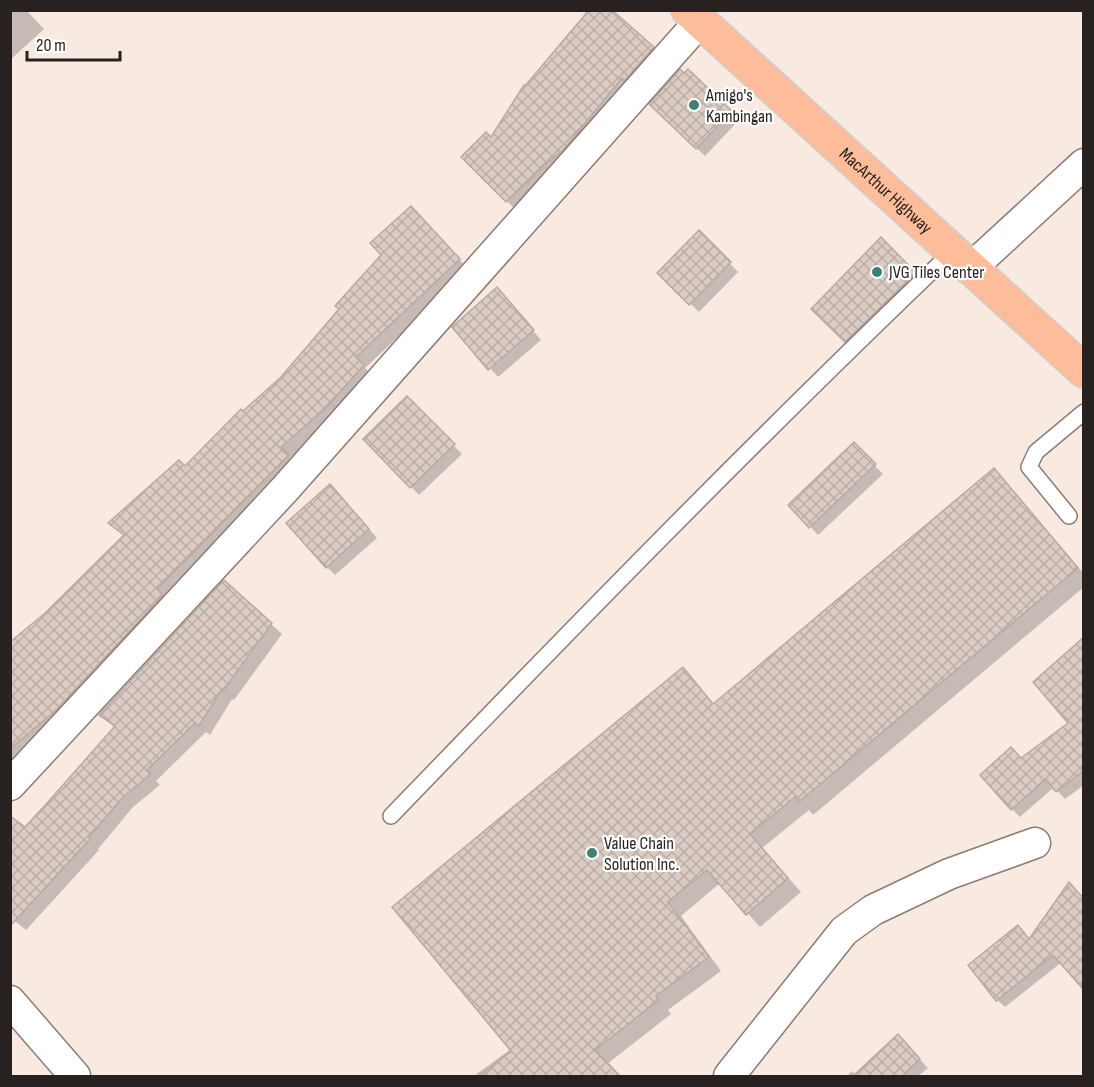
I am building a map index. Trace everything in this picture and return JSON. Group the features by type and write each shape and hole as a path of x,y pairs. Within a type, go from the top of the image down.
{"highway":[{"name":"MacArthur Highway","path":"694,16 1083,371"}],"street":[{"path":"10,785 285,489 694,16"},
{"path":"961,260 1083,164"},
{"path":"729,1077 844,931 862,917 949,874 1035,843"},
{"path":"10,1001 75,1077"}],"lane":[{"path":"391,816 603,596 844,355 961,260"},
{"path":"1069,516 1029,467 1036,452 1083,412"}],"building":[{"path":"589,10 612,10 654,47 624,81 622,78 564,149 506,202 461,157 486,132 491,137 524,85"},
{"path":"680,69 684,73 688,69 732,111 696,149 649,104"},
{"path":"411,206 460,259 356,357 364,365 327,407 281,447 289,455 157,589 163,595 56,710 10,749 10,642 44,614 124,535 108,523 179,460 185,466 241,409 243,411 281,377 339,309 335,306 381,255 370,243"},
{"path":"699,230 731,262 689,305 657,273"},
{"path":"881,237 916,273 845,342 811,309"},
{"path":"497,287 534,330 488,370 452,327"},
{"path":"407,396 455,444 410,488 363,439"},
{"path":"854,442 876,464 809,528 788,505"},
{"path":"994,468 1078,568 799,802 795,797 750,834 788,878 746,915 707,870 668,902 709,957 656,996 659,1000 595,1050 621,1077 479,1077 511,1051 392,907 683,667 713,704"},
{"path":"330,484 369,529 326,568 286,523"},
{"path":"224,580 272,623 223,691 221,690 199,726 195,723 147,770 151,774 123,797 89,837 90,839 10,926 10,816 25,827 48,802 115,726 99,715"},
{"path":"1083,638 1083,771 1056,792 1046,779 1011,810 980,775 1011,747 1021,758 1068,723 1033,682"},
{"path":"1069,882 1083,898 1083,989 1053,955 996,1001 968,965 1018,925 1029,939"},
{"path":"898,1034 920,1059 901,1077 852,1077"}],"place":[{"name":"Amigo's Kambingan","path":"694,105"},
{"name":"JVG Tiles Center","path":"877,272"},
{"name":"Value Chain Solution Inc.","path":"592,853"}]}
